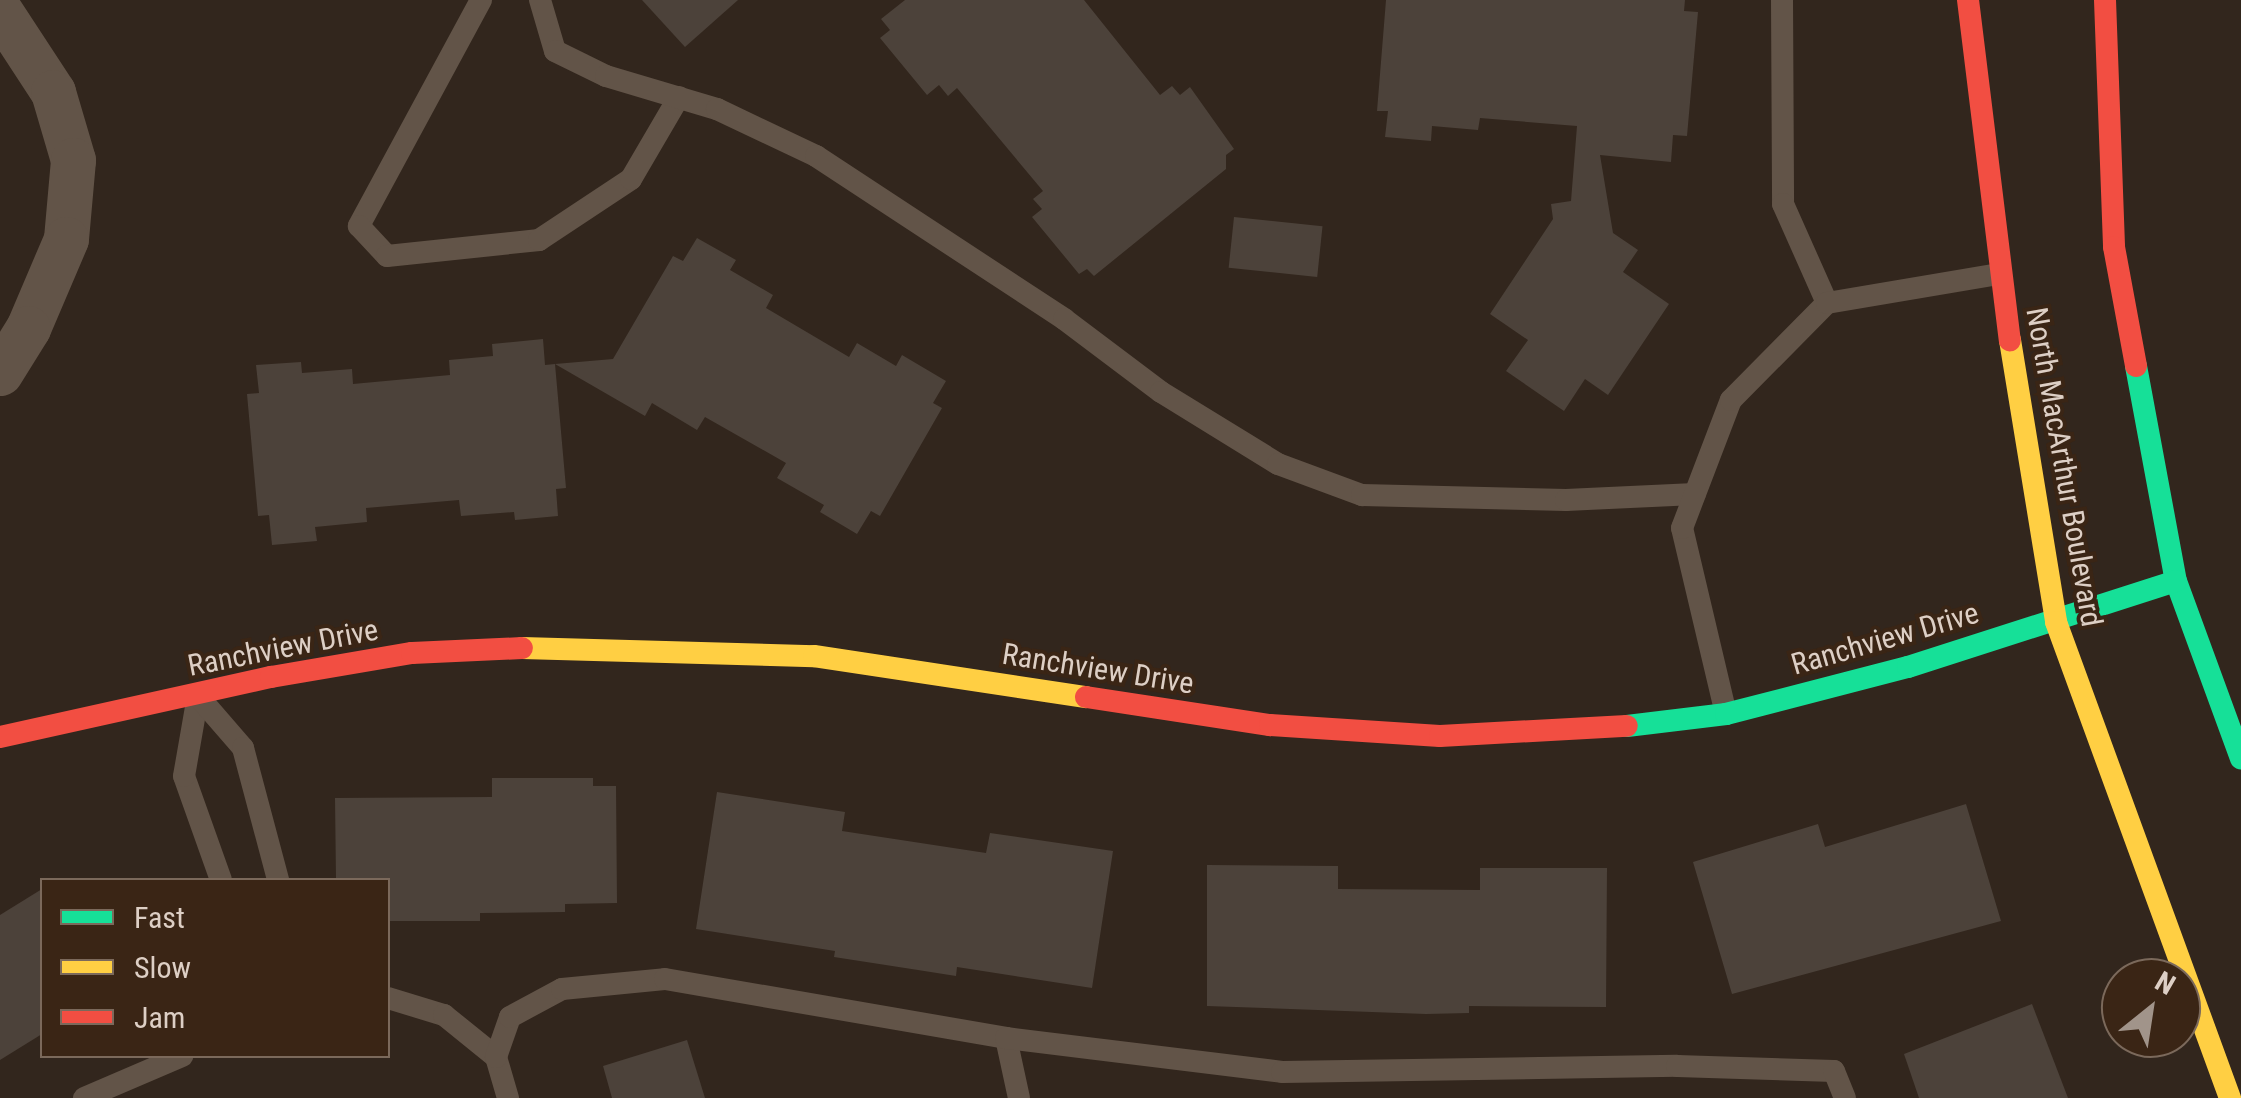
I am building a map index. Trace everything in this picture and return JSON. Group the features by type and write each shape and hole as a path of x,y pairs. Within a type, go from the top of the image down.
{"street":[{"name":"North MacArthur Boulevard","path":"1968,0 2000,274 2056,622 2230,1098"},
{"path":"2105,0 2114,248 2176,581 2241,758"},
{"path":"0,11 54,92 73,160 66,239 28,328 0,373"},
{"name":"Ranchview Drive","path":"0,737 270,677 412,653 564,646 814,656 1270,725 1440,736 1576,732 1726,714 2056,622 2176,581"}],"lane":[{"path":"481,0 359,226 387,256 539,240 631,179 679,97"},
{"path":"540,0 556,50 606,76 718,109 816,156 1064,320 1160,392 1278,464 1362,496 1566,500 1695,494"},
{"path":"1782,0 1782,204 1827,303"},
{"path":"1726,714 1682,528 1732,400 1827,303 2000,274"},
{"path":"198,696 184,776 221,878"},
{"path":"198,696 243,748 277,878"},
{"path":"496,1057 510,1017 562,989 665,979 1006,1038 1282,1072 1677,1066 1834,1072 1844,1098"},
{"path":"390,999 444,1015 496,1057 508,1098"},
{"path":"1006,1038 1019,1098"},
{"path":"84,1098 177,1058"}],"building":[{"path":"642,0 738,0 685,47"},
{"path":"905,0 1084,0 1160,95 1172,86 1180,95 1190,87 1234,149 1226,155 1226,169 1094,276 1087,269 1079,274 1032,217 1042,209 1033,199 1043,191 957,88 948,96 939,85 927,95 880,38 890,30 881,19"},
{"path":"1386,0 1685,0 1684,11 1698,12 1687,136 1673,135 1671,162 1600,155 1613,233 1638,250 1623,272 1669,304 1608,395 1585,379 1564,411 1506,371 1528,340 1490,314 1553,219 1551,204 1571,201 1577,126 1480,118 1478,130 1432,126 1431,141 1385,137 1388,111 1377,111"},
{"path":"1234,217 1323,226 1317,277 1229,268"},
{"path":"697,238 736,260 730,270 773,295 766,308 849,357 857,343 896,366 902,355 946,381 933,403 942,408 880,516 871,511 857,534 820,512 824,505 777,478 786,463 705,417 697,430 652,403 645,416 555,364 613,359 673,256 683,261"},
{"path":"543,339 545,365 555,364 566,488 556,489 558,516 515,520 514,512 461,516 459,500 366,508 367,522 315,527 317,541 272,545 269,515 258,516 247,394 259,393 256,365 301,362 302,373 352,369 353,384 450,375 449,360 493,356 492,344"},
{"path":"492,778 593,778 593,786 616,786 617,903 565,904 565,912 480,913 480,921 390,921 390,878 336,878 335,798 492,797"},
{"path":"717,792 845,812 842,831 986,853 990,833 1113,851 1092,988 957,967 956,976 834,957 835,951 696,929"},
{"path":"1966,804 2001,921 1732,994 1693,862 1818,824 1825,847"},
{"path":"1207,865 1338,866 1338,889 1480,890 1480,868 1607,868 1606,1007 1469,1006 1469,1013 1426,1014 1207,1006"},
{"path":"40,890 40,1035 0,1060 0,915"},
{"path":"2032,1004 2068,1098 1919,1098 1904,1054"},
{"path":"687,1040 705,1098 612,1098 603,1066"}],"traffic: fast":[{"path":"2136,366 2176,581 2241,759"},
{"path":"1627,726 1726,714 1908,667 2176,581"}],"traffic: slow":[{"path":"2010,340 2056,622 2230,1098"},
{"path":"522,648 814,656 1086,697"}],"traffic: jam":[{"path":"1968,0 2010,340"},
{"path":"2105,0 2114,247 2136,366"},
{"path":"0,737 271,677 412,653 522,648"},
{"path":"1086,697 1270,725 1440,736 1627,726"}]}
